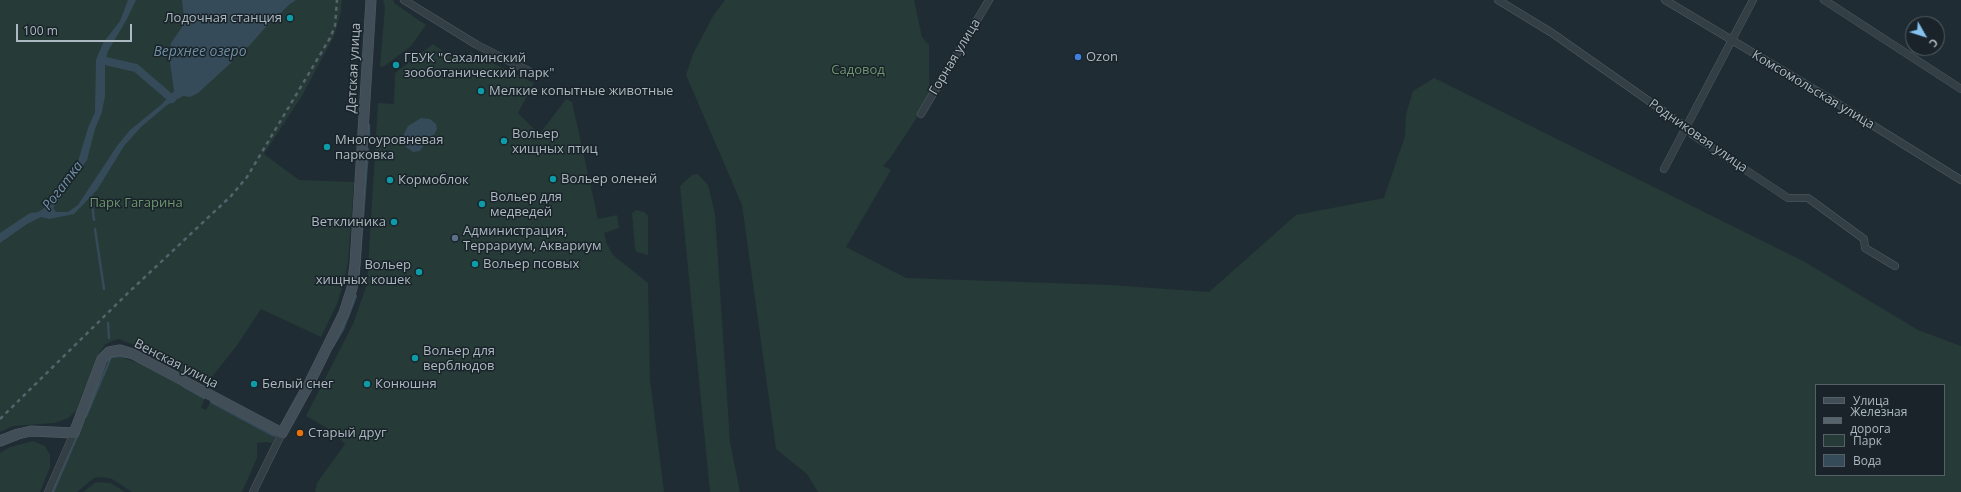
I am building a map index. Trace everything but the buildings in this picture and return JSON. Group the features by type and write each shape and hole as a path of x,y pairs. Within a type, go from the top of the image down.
{"street":[{"name":"Детская улица","path":"282,433 308,386 344,313 352,288 355,264 372,0"},
{"path":"404,0 477,45 528,71"},
{"name":"Горная улица","path":"921,114 989,0"},
{"name":"Родниковая улица","path":"1498,0 1552,33 1686,127 1693,135 1710,147 1788,198 1808,198 1864,239 1865,248 1895,266"},
{"name":"Комсомольская улица","path":"1665,0 1828,97 1961,180"},
{"path":"1664,169 1753,0"},
{"path":"1824,0 1961,89"},
{"name":"Венская улица","path":"48,492 74,433 102,359 109,352 120,350 133,354 282,433"},
{"path":"0,441 18,434 32,431 74,433"},
{"path":"253,492 282,433"}],"green space":[{"name":"Парк Гагарина","path":"0,0 342,0 341,12 334,36 302,96 264,154 299,180 354,182 348,262 344,282 337,304 321,337 261,309 238,344 208,382 196,380 141,348 119,339 112,341 105,345 99,353 76,411 68,418 55,423 13,426 0,432"},
{"path":"383,0 393,0 394,3 426,25 411,46 383,67 380,66 385,7"},
{"name":"Садовод","path":"725,0 914,0 922,37 929,45 929,96 891,157 883,166 891,170 846,247 906,278 1110,285 1209,292 1296,215 1384,198 1405,136 1406,114 1413,91 1434,78 1805,262 1918,330 1961,346 1961,492 818,492 807,474 776,449 742,205 686,75 693,54 713,16"},
{"path":"433,44 461,64 470,52 534,83 518,113 534,129 541,132 566,99 572,102 598,219 617,215 619,228 604,233 607,244 613,255 648,283 650,379 664,492 315,492 317,483 345,444 334,432 306,416 353,324 367,284 378,103 394,104 395,73"},
{"path":"698,174 708,185 715,214 730,442 740,492 710,492 680,186 692,175"},
{"path":"636,210 644,212 648,216 648,255 637,252 635,249 632,213"},
{"path":"120,357 139,363 205,398 201,408 206,410 211,401 273,437 274,440 271,443 257,443 257,458 242,492 132,492 112,479 102,477 94,478 77,492 53,492 106,366 112,358"},
{"path":"33,441 45,446 50,455 50,467 40,492 0,492 0,453 10,447"},
{"path":"96,482 111,483 125,492 83,492"}],"water":[{"name":"Верхнее озеро","path":"128,0 136,0 127,19 108,51 105,61 105,96 102,112 95,129 87,160 53,208 56,212 68,212 78,205 117,146 130,130 162,104 174,91 169,55 171,43 182,27 184,18 182,0 296,0 264,29 249,46 242,51 230,51 229,55 232,62 198,93 190,97 183,96 167,105 141,127 124,146 97,190 74,214 49,219 41,217 27,224 0,243 0,233 30,213 38,212 43,209 77,165 88,128 95,112 96,60 103,43 120,21"},
{"path":"421,118 430,119 436,124 437,129 434,135 427,140 420,151 413,152 406,147 404,134 408,126"}],"waterway":[{"path":"101,60 136,68 172,99"},
{"path":"369,125 369,135"},
{"path":"358,283 368,149"},
{"path":"91,195 94,220"},
{"path":"95,229 104,289"},
{"path":"333,346 343,329 356,296"},
{"path":"108,323 109,338"},
{"path":"86,416 111,357 127,357"},
{"path":"183,386 204,398"},
{"path":"211,402 274,436"},
{"path":"53,492 78,434"}],"railway":[{"path":"0,419 129,292 231,196 247,177 330,38 335,26 337,0"}],"place":[{"name":"Лодочная станция","path":"290,18"},
{"name":"Ozon","path":"1078,57"},
{"name":"ГБУК \"Сахалинский зооботанический парк\"","path":"396,65"},
{"name":"Мелкие копытные животные","path":"481,91"},
{"name":"Вольер хищных птиц","path":"504,141"},
{"name":"Многоуровневая парковка","path":"327,147"},
{"name":"Вольер оленей","path":"553,179"},
{"name":"Кормоблок","path":"390,180"},
{"name":"Вольер для медведей","path":"482,204"},
{"name":"Ветклиника","path":"394,222"},
{"name":"Администрация, Террариум, Аквариум","path":"455,238"},
{"name":"Вольер псовых","path":"475,264"},
{"name":"Вольер хищных кошек","path":"419,272"},
{"name":"Вольер для верблюдов","path":"415,358"},
{"name":"Белый снег","path":"254,384"},
{"name":"Конюшня","path":"367,384"},
{"name":"Старый друг","path":"300,433"}],"water label":[{"name":"Рогатка","path":"63,186"}]}
